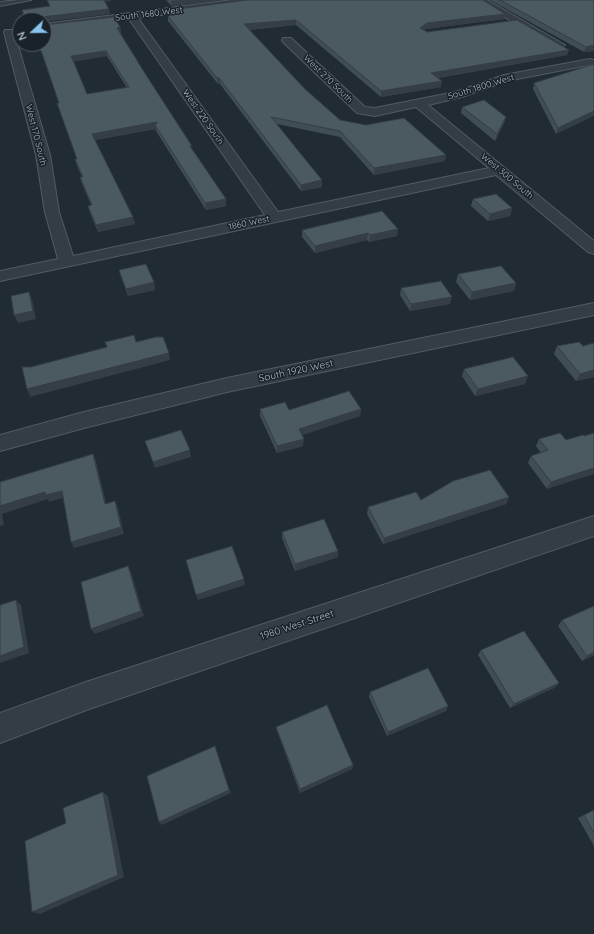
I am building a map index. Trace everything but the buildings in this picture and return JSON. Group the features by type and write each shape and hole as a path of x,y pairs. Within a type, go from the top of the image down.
{"street":[{"name":"South 1680 West","path":"52,26 253,0"},
{"path":"480,0 592,63"},
{"name":"West 220 South","path":"132,16 274,218"},
{"path":"499,24 519,21"},
{"name":"West 170 South","path":"10,32 43,155 52,212 67,262"},
{"name":"West 270 South","path":"287,40 361,110 375,112 420,104"},
{"name":"South 1800 West","path":"420,104 458,95 504,78 592,63"},
{"name":"West 300 South","path":"420,104 594,249"},
{"name":"1860 West","path":"0,276 499,170"},
{"name":"South 1920 West","path":"0,443 84,420 227,385 594,309"},
{"name":"1980 West Street","path":"0,728 89,695 594,526"}],"lane":[{"path":"0,4 29,0"}]}
